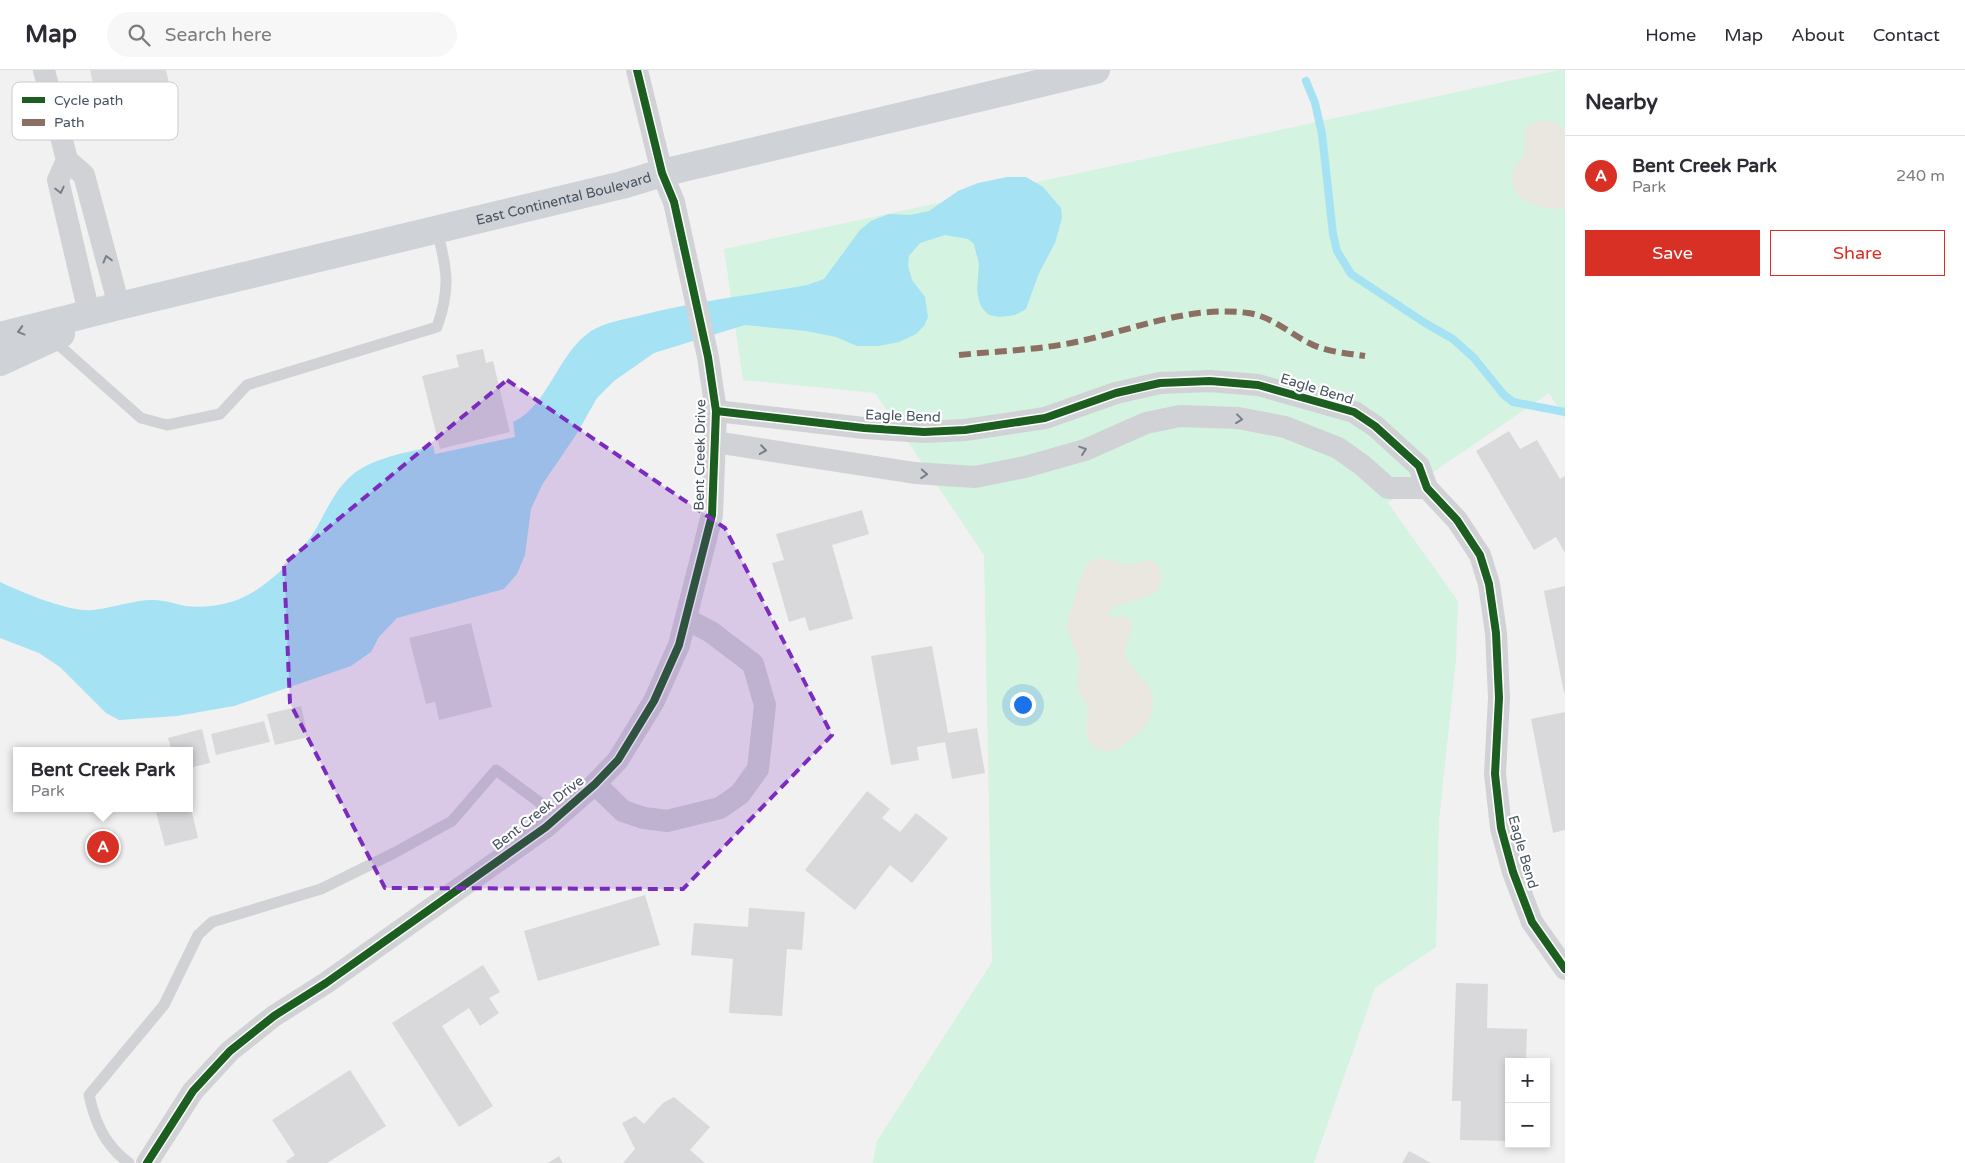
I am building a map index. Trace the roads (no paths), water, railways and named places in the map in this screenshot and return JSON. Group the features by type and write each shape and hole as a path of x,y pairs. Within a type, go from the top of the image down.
{"main road":[{"name":"East Continental Boulevard","path":"0,336 622,185 662,173 1096,70"},
{"path":"0,362 119,306"}],"street":[{"name":"Bent Creek Drive","path":"147,1163 193,1091 230,1051 274,1016 326,983 554,820 595,784 618,760 654,701 678,646 712,515 716,411 708,357 674,202 662,173 637,70"},
{"path":"62,140 67,160 84,174 119,306"},
{"path":"67,160 58,180 89,313"},
{"name":"Eagle Bend","path":"716,411 864,428 932,431 1005,425 1044,418 1116,394 1160,383 1210,381 1258,385 1354,412 1375,426 1419,466 1428,488 1457,520 1480,555 1489,584 1496,633 1499,698 1495,774 1501,828 1513,872 1532,922 1565,969"},
{"path":"715,442 915,473 974,477 1025,467 1085,450 1146,423 1180,416 1238,418 1285,427 1338,448 1362,464 1388,488 1428,488"},
{"path":"595,784 623,811 644,818 667,821 720,808 740,794 758,769 765,705 753,664 712,632 686,619"}],"lane":[{"path":"51,339 141,418 167,425 220,414 247,385 437,327 446,303 447,268 437,230"},
{"path":"129,1163 119,1156 95,1122 88,1095 164,1005 198,935 212,922 322,889 394,853 452,821 496,770 539,802 554,820"}],"water":[{"path":"1007,177 1026,177 1043,187 1061,208 1062,218 1055,243 1039,273 1026,309 1015,315 1000,317 989,315 982,308 979,301 977,290 979,264 974,244 968,239 945,235 920,243 909,256 908,265 912,280 925,297 928,317 924,326 916,334 899,342 879,346 857,346 836,337 806,331 745,325 654,353 614,381 597,398 576,435 542,485 531,509 525,555 517,574 504,589 397,618 379,637 371,652 351,666 234,706 177,716 119,720 106,713 60,667 39,653 0,638 0,582 46,601 84,610 153,600 197,607 226,603 243,598 267,582 290,561 316,529 340,488 351,476 369,464 433,446 435,454 515,437 513,422 536,404 579,341 591,331 616,321 662,310 807,285 824,279 860,230 871,221 889,214 910,215 929,211 958,191 978,183"}],"waterway":[{"path":"1306,81 1315,103 1322,134 1333,234 1337,251 1351,274 1425,323 1453,339 1474,358 1504,395 1513,402 1565,412"}],"place":[{"name":"Bent Creek Park","path":"103,847"}]}
